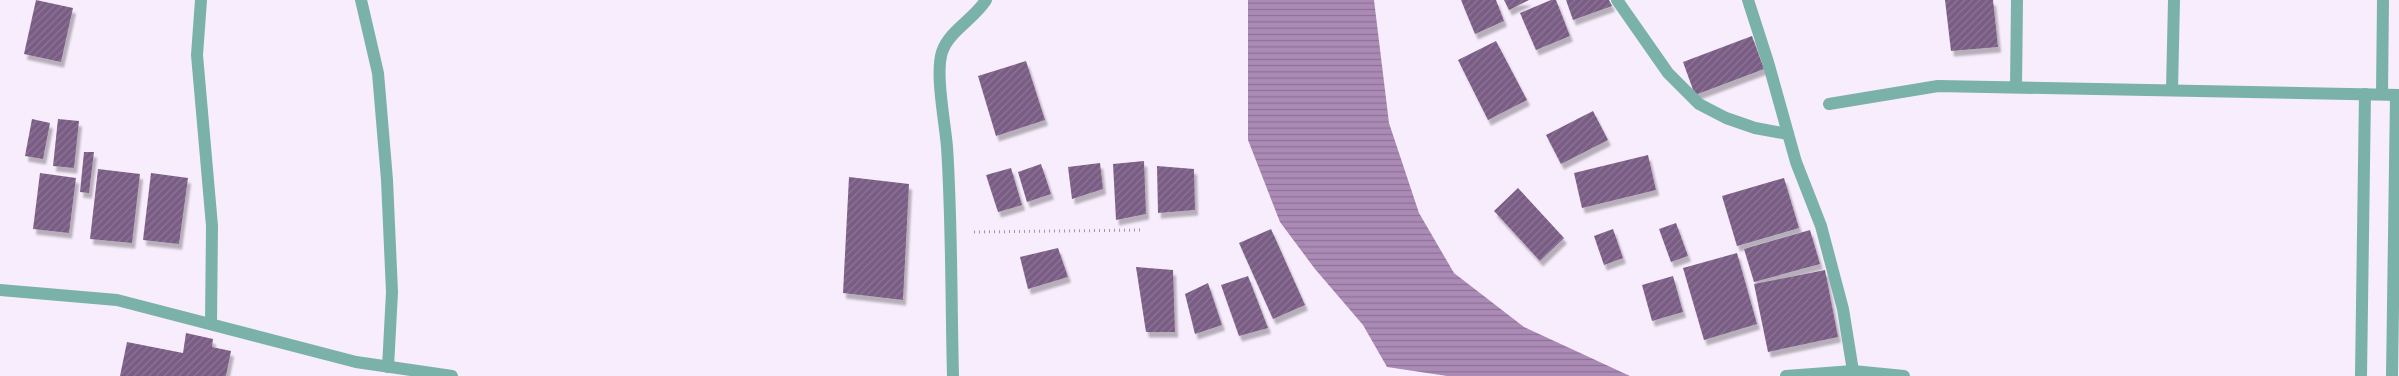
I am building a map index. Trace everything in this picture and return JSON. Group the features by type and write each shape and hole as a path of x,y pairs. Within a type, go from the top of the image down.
{"street":[{"path":"201,0 197,55 212,226 211,324"},
{"path":"361,0 378,73 387,180 392,292 388,367"},
{"path":"953,376 947,148 940,58 950,38 975,15 986,0"},
{"path":"1617,0 1668,72 1699,104 1726,118 1788,134"},
{"path":"1748,0 1768,62 1796,162 1821,226 1843,309 1853,371"},
{"path":"2016,87 2017,0"},
{"path":"2172,90 2174,0"},
{"path":"2382,0 2382,94"},
{"path":"1829,104 1938,86 2398,94 2392,376"},
{"path":"2361,376 2365,94"},
{"path":"0,290 117,300 356,362 452,376"},
{"path":"1786,376 1853,371 1904,376"}],"path":[{"path":"949,233 1143,230"}],"shaded area":[{"path":"1248,0 1374,0 1389,123 1419,213 1454,273 1524,327 1630,376 1447,376 1387,367 1363,325 1315,269 1280,222 1248,140"}],"building":[{"path":"36,0 73,8 61,62 24,54"},
{"path":"1461,0 1496,0 1504,21 1475,34"},
{"path":"1504,0 1529,0 1509,10"},
{"path":"1551,0 1556,0 1570,36 1536,50 1520,13"},
{"path":"1566,0 1609,0 1612,6 1573,20"},
{"path":"1945,0 1993,0 1998,47 1951,51"},
{"path":"1752,36 1764,69 1695,95 1683,62"},
{"path":"1496,41 1527,100 1488,120 1458,60"},
{"path":"1026,61 1045,120 996,136 978,76"},
{"path":"1593,111 1608,140 1561,164 1546,135"},
{"path":"32,119 50,123 43,159 25,156"},
{"path":"58,119 79,121 74,168 53,166"},
{"path":"84,152 94,152 89,193 80,192"},
{"path":"1648,155 1656,190 1582,208 1574,173"},
{"path":"1144,161 1146,214 1116,220 1113,164"},
{"path":"1100,163 1103,189 1072,199 1068,167"},
{"path":"1041,164 1051,194 1027,202 1018,172"},
{"path":"1157,166 1194,169 1195,210 1158,213"},
{"path":"1011,168 1022,205 998,212 986,175"},
{"path":"98,169 140,174 132,243 90,239"},
{"path":"40,173 76,178 69,233 33,229"},
{"path":"151,173 188,178 179,244 143,240"},
{"path":"849,177 909,184 903,300 843,293"},
{"path":"1784,178 1799,228 1737,246 1722,196"},
{"path":"1518,188 1564,238 1540,261 1494,211"},
{"path":"1676,223 1688,256 1671,262 1659,229"},
{"path":"1271,229 1305,305 1273,319 1239,243"},
{"path":"1613,229 1623,258 1604,265 1594,236"},
{"path":"1810,230 1820,264 1754,282 1744,249"},
{"path":"1058,248 1068,277 1028,289 1020,257"},
{"path":"1737,253 1757,324 1704,340 1683,268"},
{"path":"1136,267 1173,270 1175,332 1146,332"},
{"path":"1825,270 1838,337 1768,352 1754,284"},
{"path":"1248,276 1268,328 1239,336 1221,285"},
{"path":"1673,276 1683,312 1652,321 1642,285"},
{"path":"1208,283 1222,325 1195,334 1185,294"},
{"path":"186,333 213,339 212,347 231,351 226,376 120,376 127,342 183,353"}]}
